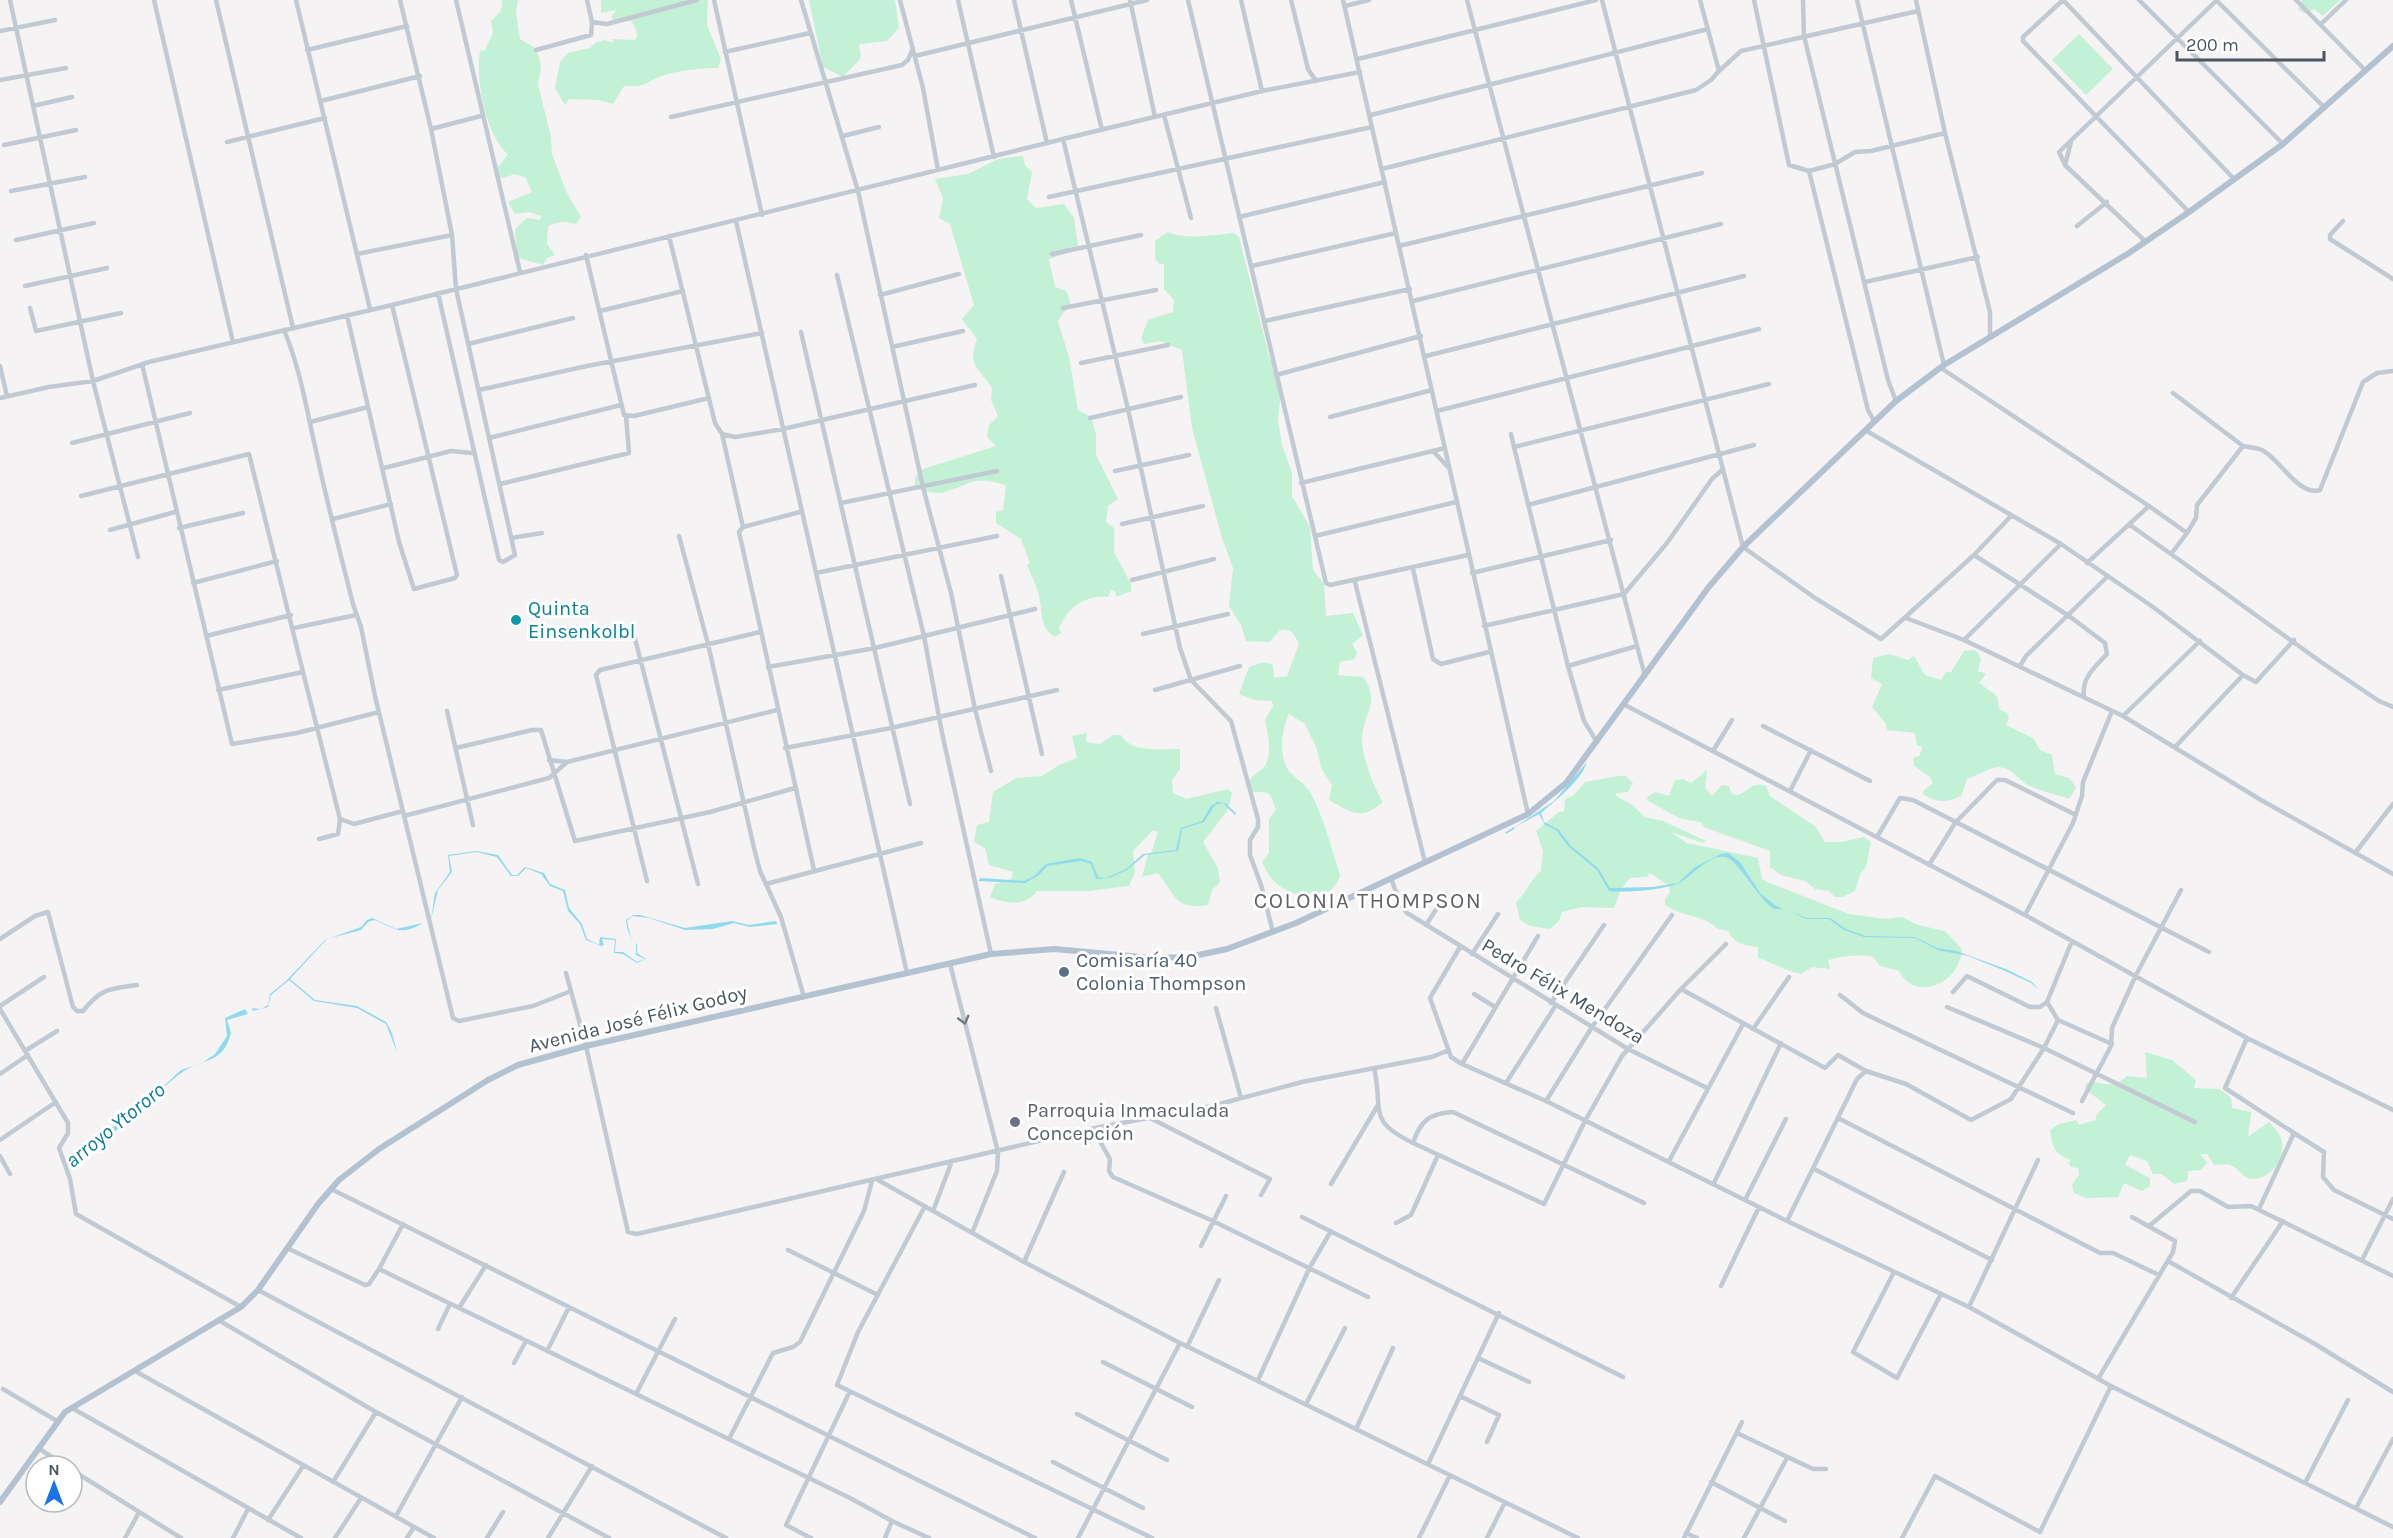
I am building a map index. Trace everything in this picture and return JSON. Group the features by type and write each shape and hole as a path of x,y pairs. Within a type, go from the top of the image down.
{"main road":[{"name":"Avenida José Félix Godoy","path":"0,1502 57,1421 72,1408 241,1307 258,1290 331,1189 379,1149 488,1080 544,1056 991,954 1055,949 1152,958 1189,957 1227,949 1332,906 1528,814 1566,783 1708,588 1743,547 1896,401 1942,367 2146,242 2189,212 2283,144 2393,46"}],"street":[{"path":"10,0 93,381 138,557"},
{"path":"154,0 233,342"},
{"path":"216,0 293,328"},
{"path":"296,0 370,309"},
{"path":"400,0 431,129 452,235 456,289 515,557 501,561 472,453 438,293"},
{"path":"456,0 520,272"},
{"path":"536,50 589,36 592,33 592,22 587,0"},
{"path":"592,22 607,24 697,0"},
{"path":"714,0 762,215"},
{"path":"801,0 858,191 923,487 991,771"},
{"path":"900,0 915,56 938,170"},
{"path":"958,0 994,156"},
{"path":"1014,0 1047,143"},
{"path":"1071,0 1101,130"},
{"path":"915,56 1130,2 1147,0"},
{"path":"1188,0 1214,104 1224,157 1266,321 1301,483 1328,585 1355,582 1468,555"},
{"path":"1241,0 1262,91"},
{"path":"1291,0 1308,69 1316,81"},
{"path":"1369,0 1344,3 1426,356 1489,652 1528,814"},
{"path":"1467,0 1540,270 1645,676"},
{"path":"1358,60 1596,0"},
{"path":"1602,0 1743,547 1879,639 1883,639 1974,555 2011,516"},
{"path":"1700,0 1719,71"},
{"path":"1754,0 1789,165 1809,171 1835,164 1855,152 1945,133"},
{"path":"1803,0 1804,36 1888,380 1896,401"},
{"path":"1857,0 1924,270 1942,367 2187,533"},
{"path":"1916,0 1945,133 1990,312 1990,337"},
{"path":"2189,212 2023,41 2023,37 2063,0 2235,179"},
{"path":"2139,0 2283,144"},
{"path":"2146,242 2107,202 2065,165 2059,152 2072,142 2216,0 2325,108"},
{"path":"2296,0 2367,71"},
{"path":"2321,24 2346,0"},
{"path":"1130,2 1155,117"},
{"path":"1382,169 1696,90 1741,51 1918,11"},
{"path":"0,31 55,20"},
{"path":"308,50 407,26"},
{"path":"1371,115 1708,29"},
{"path":"725,52 810,33"},
{"path":"671,117 902,65 908,60 913,48"},
{"path":"0,80 66,68"},
{"path":"1305,83 1308,69"},
{"path":"0,398 93,381 142,364 392,305 586,255 762,215 1262,91 1360,72"},
{"path":"321,100 420,76"},
{"path":"33,106 72,97"},
{"path":"1164,115 1191,218"},
{"path":"431,129 482,116"},
{"path":"227,142 325,118"},
{"path":"1049,197 1224,157 1372,127"},
{"path":"843,136 879,128"},
{"path":"4,146 76,130"},
{"path":"1063,139 1113,355 1128,409 1162,573 1186,669 1191,680 1220,707 1235,730 1258,819 1258,827 1250,840 1250,855 1261,885 1273,932"},
{"path":"2065,165 2072,142"},
{"path":"1809,171 1868,410 1874,421"},
{"path":"1399,246 1702,173"},
{"path":"11,191 85,177"},
{"path":"1239,216 1385,182"},
{"path":"2077,226 2107,202"},
{"path":"736,221 800,512 835,654 907,973"},
{"path":"2343,221 2330,235 2330,239 2393,279"},
{"path":"16,240 94,223"},
{"path":"1413,301 1721,224"},
{"path":"1252,266 1396,233"},
{"path":"357,254 452,235"},
{"path":"1052,254 1141,235"},
{"path":"669,236 709,398 716,423 722,434 743,527"},
{"path":"500,484 629,453 626,416 610,361 586,255"},
{"path":"1865,282 1977,257"},
{"path":"25,286 107,268"},
{"path":"880,295 959,274"},
{"path":"837,275 924,636 939,717 991,954"},
{"path":"1426,356 1744,276"},
{"path":"1266,321 1410,289"},
{"path":"1063,308 1100,299 1156,290"},
{"path":"600,311 683,291"},
{"path":"347,315 412,588 457,577 392,305"},
{"path":"30,308 36,331 121,313"},
{"path":"468,344 573,318"},
{"path":"1437,411 1759,329"},
{"path":"284,330 294,354 426,909 455,1020 533,1006 571,991"},
{"path":"892,347 963,331"},
{"path":"801,332 910,804"},
{"path":"479,390 610,361 762,333"},
{"path":"1276,375 1421,336"},
{"path":"1081,363 1168,345"},
{"path":"142,364 232,744 316,728 379,712"},
{"path":"0,366 7,396"},
{"path":"2173,393 2243,446 2264,451 2292,478 2310,491 2320,490 2362,382 2377,373 2393,371"},
{"path":"1514,447 1769,384"},
{"path":"722,434 735,437 783,429 870,407 975,385"},
{"path":"1330,417 1432,390"},
{"path":"1090,418 1180,397"},
{"path":"626,416 709,398"},
{"path":"489,438 621,405"},
{"path":"310,422 368,407"},
{"path":"72,443 190,413"},
{"path":"1865,430 2061,544 2256,682 2294,640"},
{"path":"1511,434 1568,666 1584,720 1597,742"},
{"path":"1528,505 1754,445"},
{"path":"2171,554 2196,518 2197,505 2243,446"},
{"path":"1301,483 1445,448"},
{"path":"384,468 456,450 472,453"},
{"path":"1433,451 1450,469"},
{"path":"81,496 249,454 278,561 316,728 340,819 338,834 319,839"},
{"path":"1115,471 1189,455"},
{"path":"1484,626 1624,594 1667,543 1712,479 1722,470"},
{"path":"841,503 997,471"},
{"path":"1315,536 1456,502"},
{"path":"333,519 391,504"},
{"path":"1122,524 1203,506"},
{"path":"2087,563 2150,506"},
{"path":"800,512 743,527 739,532 785,748 814,870"},
{"path":"110,530 176,513"},
{"path":"179,528 243,513"},
{"path":"2130,525 2294,640 2340,676 2393,707"},
{"path":"511,538 542,533"},
{"path":"679,536 708,644 754,849 781,917 804,997"},
{"path":"816,573 855,567 997,536"},
{"path":"1472,573 1611,540"},
{"path":"1964,640 2061,544"},
{"path":"1974,555 2069,616 2106,647 2107,654 2086,677 2083,685 2084,697"},
{"path":"1132,580 1214,560"},
{"path":"193,583 278,561"},
{"path":"1413,569 1433,659 1441,664 1489,652"},
{"path":"1001,576 1042,754"},
{"path":"2020,666 2026,656 2107,577"},
{"path":"1355,582 1425,862"},
{"path":"768,667 875,648 1035,609"},
{"path":"1143,634 1228,614"},
{"path":"206,636 291,615"},
{"path":"294,628 356,615"},
{"path":"1906,618 1964,640 2122,716 2393,874"},
{"path":"631,623 683,818 698,884"},
{"path":"647,881 596,675 600,670 760,632"},
{"path":"2122,716 2200,641"},
{"path":"1568,666 1637,646"},
{"path":"1155,690 1240,666"},
{"path":"218,690 303,672"},
{"path":"2175,747 2244,675"},
{"path":"785,748 891,728 1057,690"},
{"path":"1625,705 2025,915 2247,1038 2393,1110"},
{"path":"549,760 567,762 777,710"},
{"path":"447,711 473,825"},
{"path":"2025,915 2076,815 2082,796 2083,782 2112,711"},
{"path":"1713,751 1732,720"},
{"path":"1763,726 1870,782"},
{"path":"456,748 537,729 541,730 575,840 584,841 634,827 683,818 795,788"},
{"path":"1790,791 1811,750"},
{"path":"340,819 354,824 467,799 554,774 567,762"},
{"path":"1929,865 1955,823 1992,783 2001,780 2076,815"},
{"path":"1877,837 1900,798 1913,800 2210,952"},
{"path":"2355,853 2393,804"},
{"path":"766,884 879,852 921,843"},
{"name":"Pedro Félix Mendoza","path":"1391,878 1400,904 1407,913 1628,1049 1707,1088"},
{"path":"2082,1101 2112,1044 2112,1028 2136,975 2181,890"},
{"path":"1426,925 1446,894"},
{"path":"0,939 35,916 48,912 73,1007 77,1011 83,1011 94,997 106,989 137,985"},
{"path":"1472,954 1498,914"},
{"path":"1546,1101 1592,1027 1672,915"},
{"path":"1506,1083 1604,925"},
{"path":"1462,1064 1538,936"},
{"path":"1953,992 1967,976 2030,1007 2040,1007 2047,1002 2072,941"},
{"path":"1374,1068 1377,1105 1385,1126 1413,1143 1544,1204 1585,1120 1622,1056 1681,989 1726,944"},
{"path":"1460,946 1430,998 1451,1056 1462,1064 1546,1101 1787,1221 1969,1307 2111,1386 2393,1527"},
{"path":"950,964 998,1152 997,1172 972,1233"},
{"path":"566,973 586,1046 628,1232 636,1234 799,1195 1241,1098 1302,1082 1432,1057 1449,1050"},
{"path":"44,977 0,1007 69,1127 59,1148 75,1214 241,1307"},
{"path":"1753,1029 1789,977"},
{"path":"1681,989 1826,1068 1838,1055 1866,1071 1906,1084 1971,1120 2011,1099 2044,1048 2058,1020"},
{"path":"1474,994 1495,1007"},
{"path":"1840,994 1863,1013 2073,1113"},
{"path":"2047,1002 2058,1020 2112,1044"},
{"path":"1947,1006 2044,1048 2195,1122"},
{"path":"1215,1008 1241,1098"},
{"path":"1669,1161 1743,1024"},
{"path":"0,1074 57,1031"},
{"path":"2247,1038 2225,1088 2324,1152 2323,1177 2334,1190 2393,1219"},
{"path":"1714,1183 1781,1043"},
{"path":"1787,1221 1857,1079 1866,1071"},
{"path":"0,1140 56,1102"},
{"path":"1330,1184 1377,1105"},
{"path":"1413,1143 1418,1126 1423,1121 1453,1112 1644,1203"},
{"path":"1149,1117 1270,1179 1261,1196"},
{"path":"1838,1118 2100,1254 2113,1253 2159,1275"},
{"path":"1745,1200 1786,1119"},
{"path":"1093,1129 1110,1159 1109,1171 1113,1177 1214,1221 1368,1296"},
{"path":"2259,1209 2294,1133"},
{"path":"1396,1223 1411,1215 1438,1155"},
{"path":"0,1156 10,1174"},
{"path":"1969,1307 2038,1160"},
{"path":"933,1211 951,1161"},
{"path":"1814,1169 1992,1260"},
{"path":"1024,1262 1064,1172"},
{"path":"875,1180 1024,1262 1187,1347 1578,1538"},
{"path":"729,1439 752,1398 773,1353 793,1347 800,1342 864,1211 875,1180"},
{"path":"331,1189 1035,1538"},
{"path":"2149,1226 2191,1191 2200,1191 2228,1207 2251,1206 2259,1209 2393,1276"},
{"path":"1201,1246 1226,1196"},
{"path":"2362,1260 2393,1199"},
{"path":"925,1206 858,1332 837,1385 1152,1538"},
{"path":"1721,1286 1759,1207"},
{"path":"1302,1217 1499,1313 1623,1377"},
{"path":"2098,1379 2168,1261 2175,1241 2132,1217"},
{"path":"2231,1298 2283,1221"},
{"path":"287,1248 365,1285 369,1284 379,1269 403,1224"},
{"path":"1258,1380 1310,1267 1331,1231"},
{"path":"788,1250 878,1295"},
{"path":"2168,1261 2315,1344 2393,1392"},
{"path":"459,1308 486,1265"},
{"path":"379,1269 929,1538"},
{"path":"1894,1272 1853,1352 1897,1378 1941,1294"},
{"path":"1187,1347 1219,1280"},
{"path":"258,1290 726,1538"},
{"path":"438,1329 450,1304"},
{"path":"547,1351 569,1307"},
{"path":"1428,1464 1499,1313"},
{"path":"636,1394 675,1319"},
{"path":"220,1321 376,1412 609,1538"},
{"path":"1306,1404 1345,1328"},
{"path":"514,1363 526,1341"},
{"path":"1078,1538 1180,1343"},
{"path":"1356,1429 1393,1348"},
{"path":"1478,1358 1528,1382"},
{"path":"1102,1362 1192,1407"},
{"path":"135,1371 434,1538"},
{"path":"1902,1538 1935,1476 2040,1532 2111,1386"},
{"path":"3,1389 57,1421"},
{"path":"811,1538 786,1525 850,1391"},
{"path":"1460,1396 1499,1415 1487,1442"},
{"path":"396,1516 438,1444 462,1397"},
{"path":"2305,1483 2348,1400"},
{"path":"72,1408 301,1538"},
{"path":"333,1482 376,1412"},
{"path":"1077,1414 1167,1460"},
{"path":"1697,1538 1685,1535 1742,1422"},
{"path":"1737,1433 1813,1469 1826,1469"},
{"path":"2356,1508 2393,1439"},
{"path":"38,1447 48,1454"},
{"path":"1744,1538 1786,1458"},
{"path":"1053,1462 1143,1508"},
{"path":"268,1520 303,1466"},
{"path":"548,1538 592,1466"},
{"path":"1419,1538 1450,1475"},
{"path":"84,1478 138,1514 181,1538"},
{"path":"1711,1482 1785,1521"},
{"path":"335,1538 361,1498"},
{"path":"1487,1538 1505,1502"},
{"path":"233,1538 248,1509"},
{"path":"487,1538 503,1512"},
{"path":"125,1538 138,1514"},
{"path":"885,1538 892,1521"},
{"path":"407,1538 414,1527"},
{"path":"709,1538 713,1531"}],"green space":[{"path":"502,0 518,0 516,12 520,39 535,48 540,60 538,84 551,137 552,154 566,191 581,217 576,224 559,222 548,227 547,244 555,255 547,258 543,265 519,258 517,254 515,229 527,218 540,220 541,216 529,212 515,214 508,202 532,192 525,177 514,174 504,178 497,176 498,167 508,154 500,146 488,121 481,91 480,51 485,50 493,33 491,21 501,11"},
{"path":"601,0 708,0 707,25 721,59 718,68 678,72 658,77 643,85 624,86 613,104 599,100 569,99 565,105 555,88 560,62 568,53 590,48 595,43 605,40 613,43 613,39 635,40 638,35 632,21 615,22 611,17 616,10 601,13"},
{"path":"809,0 895,0 899,28 887,41 859,44 861,58 843,77 823,67"},
{"path":"2302,0 2340,0 2323,16 2314,9 2305,13 2298,10"},
{"path":"2079,34 2113,69 2086,95 2052,60"},
{"path":"1023,156 1025,165 1032,172 1027,199 1036,208 1064,204 1074,218 1078,246 1074,251 1049,259 1055,287 1066,291 1070,302 1070,306 1058,321 1069,357 1078,410 1091,417 1096,434 1096,455 1118,499 1108,506 1106,522 1114,528 1114,552 1131,584 1131,591 1116,597 1116,592 1111,590 1108,597 1085,600 1072,608 1059,628 1061,633 1055,637 1044,624 1038,592 1027,565 1030,563 1021,539 996,523 996,512 1003,510 1006,485 980,481 942,493 915,489 915,478 920,470 996,446 987,437 989,425 998,416 991,400 992,388 974,361 977,339 962,319 974,305 950,224 939,218 943,198 935,179 968,174 998,159"},
{"path":"1168,232 1182,236 1233,233 1239,237 1269,356 1281,390 1278,420 1282,445 1292,473 1292,496 1310,527 1313,570 1324,584 1326,616 1353,613 1363,635 1352,644 1357,652 1355,659 1340,662 1338,675 1363,677 1371,694 1362,740 1369,772 1383,802 1369,812 1356,813 1329,800 1332,785 1321,768 1317,749 1305,724 1289,714 1283,732 1282,745 1285,764 1307,788 1315,802 1340,875 1336,885 1321,895 1302,896 1283,888 1271,878 1262,862 1269,853 1269,819 1276,810 1269,794 1248,791 1250,780 1263,768 1268,759 1269,742 1265,720 1273,706 1272,701 1254,700 1239,694 1249,667 1264,662 1273,665 1274,678 1287,676 1299,644 1293,633 1285,629 1279,631 1270,642 1246,641 1241,625 1229,606 1233,568 1222,538 1192,428 1182,350 1160,341 1144,344 1141,338 1148,320 1173,312 1174,300 1164,289 1164,264 1159,264 1155,259 1155,241"},
{"path":"1973,650 1981,659 1978,671 1986,674 1979,683 1997,696 1999,709 2007,713 2009,717 2006,725 2033,738 2040,750 2052,755 2055,774 2069,778 2076,787 2070,798 2029,786 2002,767 1991,768 1967,779 1961,796 1956,798 1946,801 1937,800 1923,794 1924,790 1933,783 1930,777 1914,766 1913,758 1920,755 1922,746 1917,746 1915,733 1887,730 1886,724 1872,707 1882,684 1871,678 1873,658 1889,654 1908,660 1914,656 1925,675 1941,680 1946,672 1951,672 1964,651"},
{"path":"1087,733 1086,742 1100,744 1113,735 1121,735 1126,741 1139,748 1180,749 1180,769 1172,780 1173,793 1186,799 1228,789 1232,793 1228,810 1203,842 1218,868 1220,882 1212,890 1208,905 1197,906 1182,903 1158,873 1142,877 1148,854 1151,854 1158,832 1153,830 1133,851 1135,872 1129,886 1088,891 1037,891 1027,900 1015,903 990,897 995,884 1011,879 1013,872 989,865 985,848 974,842 977,825 989,822 993,792 1016,778 1042,776 1059,765 1077,758 1072,736"},
{"path":"1707,770 1705,788 1712,796 1722,785 1729,786 1732,794 1737,795 1757,785 1766,786 1770,796 1816,827 1825,842 1841,842 1864,837 1871,842 1866,867 1860,874 1855,891 1843,897 1835,897 1829,891 1815,889 1805,881 1781,875 1770,867 1770,851 1706,828 1700,822 1679,818 1647,800 1648,796 1655,792 1669,796 1675,780 1683,779 1691,783"},
{"path":"1626,776 1633,783 1628,792 1616,793 1616,796 1631,804 1645,817 1663,821 1706,841 1703,843 1671,832 1687,843 1758,858 1762,879 1849,914 1885,919 1902,917 1918,925 1945,931 1962,949 1959,962 1945,980 1925,987 1915,986 1899,971 1880,966 1873,957 1867,956 1828,960 1830,969 1812,967 1801,974 1795,973 1758,958 1758,947 1733,939 1729,931 1718,929 1706,921 1665,905 1665,899 1670,893 1669,886 1650,873 1647,877 1630,878 1621,889 1614,908 1582,907 1562,912 1559,921 1550,929 1530,926 1520,920 1516,902 1541,871 1543,851 1536,831 1559,812 1564,811 1565,799 1573,796 1585,782"},
{"path":"2145,1052 2172,1060 2196,1080 2194,1088 2220,1089 2231,1098 2232,1108 2251,1112 2248,1137 2269,1122 2279,1133 2282,1141 2281,1155 2275,1167 2264,1176 2251,1179 2231,1165 2214,1165 2207,1154 2200,1154 2207,1163 2201,1170 2188,1171 2187,1181 2174,1184 2162,1174 2153,1174 2147,1161 2130,1155 2125,1165 2150,1178 2150,1186 2142,1191 2124,1183 2118,1197 2086,1198 2074,1193 2072,1185 2079,1175 2078,1168 2071,1167 2067,1162 2070,1163 2070,1160 2060,1155 2055,1149 2050,1130 2059,1124 2076,1120 2079,1125 2096,1120 2096,1115 2106,1105 2085,1089 2086,1083 2111,1084 2127,1076 2147,1078"}],"water":[{"path":"1587,762 1574,783 1541,813 1544,822 1559,830 1571,846 1598,868 1610,888 1653,887 1678,883 1695,867 1721,854 1728,853 1740,862 1760,893 1776,906 1784,909 1774,909 1768,904 1733,861 1722,857 1709,861 1686,879 1675,885 1624,892 1609,891 1597,870 1568,846 1556,830 1545,825 1539,814 1515,827 1554,801"},
{"path":"1217,802 1225,803 1236,813 1235,815 1223,803 1215,805 1204,822 1182,829 1178,851 1145,855 1127,870 1109,878 1096,879 1091,864 1081,861 1047,866 1039,875 1025,883 978,881 981,878 1024,881 1034,876 1046,864 1080,858 1092,862 1098,877 1106,878 1126,869 1143,854 1176,850 1181,828 1202,821 1211,806"},
{"path":"476,851 498,855 512,875 517,875 525,867 544,873 550,884 565,890 569,908 582,924 587,939 599,945 600,937 616,939 615,952 623,952 637,962 645,959 636,955 636,943 637,953 646,959 637,963 623,954 614,953 615,940 602,939 604,945 601,946 586,940 580,924 568,911 563,891 550,886 541,874 526,868 518,876 511,876 497,857 476,852 449,856 452,872 438,890 431,920 435,893 450,872 448,855"},
{"path":"1790,912 1807,918 1830,918 1846,929 1866,936 1915,937 1937,948 1956,951 2006,969 2032,982 2039,990 2031,983 2003,970 1968,956 1938,950 1915,938 1864,937 1844,930 1829,919 1806,919"},
{"path":"633,915 640,915 685,928 732,921 749,925 776,921 777,924 750,927 734,923 713,929 685,930 649,918 632,916 627,921 631,937 626,920"},
{"path":"372,918 396,929 423,923 408,930 397,930 374,920 368,922 361,930 330,938 361,927"},
{"path":"327,939 290,979 315,1000 357,1006 386,1022 392,1033 397,1052 386,1024 357,1008 314,1001 289,980 271,995 268,1007 261,1009 268,1005 270,994"},
{"path":"245,1009 248,1014 227,1020 231,1033 223,1050 212,1059 203,1062 215,1054 227,1036 225,1018"},
{"path":"196,1065 176,1077 123,1126 92,1144 68,1166 66,1162 73,1159 92,1140 125,1120 130,1112 143,1105 181,1070"}],"waterway":[{"name":"arroyo Ytororo","path":"1506,833 1514,828"}],"place":[{"name":"Quinta Einsenkolbl","path":"516,620"},
{"name":"Comisaría 40 Colonia Thompson","path":"1064,972"},
{"name":"Parroquia Inmaculada Concepción","path":"1015,1122"}],"district":[{"name":"COLONIA THOMPSON","path":"1368,901"}]}
